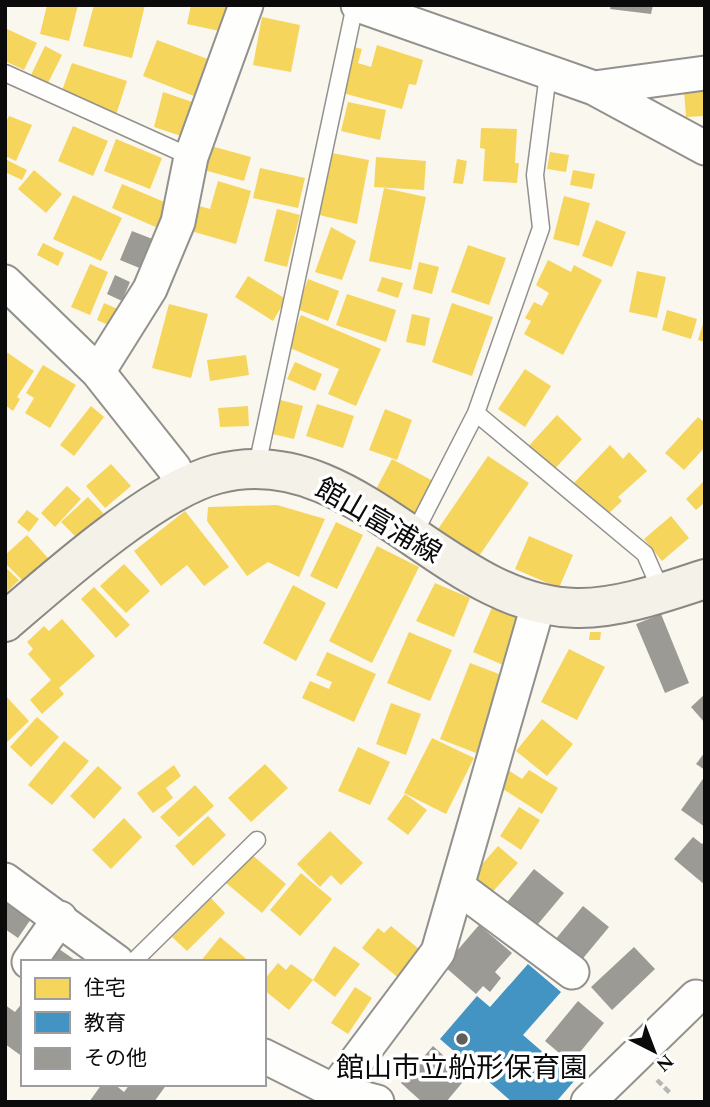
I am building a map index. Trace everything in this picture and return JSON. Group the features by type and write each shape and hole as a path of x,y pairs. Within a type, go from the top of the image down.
{"main road":[{"name":"館山富浦線","path":"5,622 113,536 182,486 217,474 257,466 296,475 339,491 501,591 539,602 575,608 662,593 705,579"}],"street":[{"path":"98,372 150,289 178,222 191,157 247,5"},
{"path":"356,5 594,88 705,148"},
{"path":"594,88 705,73"},
{"path":"5,282 98,372 174,468 182,486"},
{"path":"326,1093 438,952 539,602"},
{"path":"6,883 60,918 114,960"},
{"path":"458,887 572,972"},
{"path":"30,960 60,918"},
{"path":"588,1102 696,997"},
{"path":"266,1057 326,1093 377,1102"}],"lane":[{"path":"257,466 356,5"},
{"path":"5,73 191,157"},
{"path":"413,536 476,413 541,228 535,175 548,74"},
{"path":"476,413 645,554 662,593"},
{"path":"135,960 257,840"}],"building: 住宅":[{"path":"47,5 78,5 69,41 40,34"},
{"path":"94,5 145,5 132,58 83,46"},
{"path":"191,5 231,5 224,32 187,24"},
{"path":"262,17 300,25 291,72 253,65"},
{"path":"5,28 37,43 24,70 5,61"},
{"path":"157,40 213,61 199,98 143,76"},
{"path":"377,45 423,60 416,85 409,84 402,109 339,92 350,46 362,49 358,63 371,67"},
{"path":"45,46 62,55 48,83 31,75"},
{"path":"72,63 127,81 115,118 59,99"},
{"path":"705,88 705,116 686,117 684,90"},
{"path":"163,92 198,104 191,123 186,121 181,136 154,127"},
{"path":"348,102 386,110 380,140 341,131"},
{"path":"9,116 32,125 16,161 5,156 5,124"},
{"path":"73,126 108,141 93,176 58,161"},
{"path":"481,128 517,129 517,183 483,181 485,149 480,148"},
{"path":"116,139 162,158 150,189 104,171"},
{"path":"211,146 251,157 244,181 204,170"},
{"path":"550,152 569,155 566,172 547,169"},
{"path":"332,153 369,160 357,224 315,214 321,184 326,185"},
{"path":"376,157 426,161 424,190 374,187"},
{"path":"5,159 27,170 22,180 5,172"},
{"path":"457,159 467,161 463,184 453,183"},
{"path":"260,168 305,178 298,208 253,198"},
{"path":"34,170 62,194 46,213 18,189"},
{"path":"573,170 595,174 592,189 570,185"},
{"path":"218,181 251,191 236,244 191,231 199,206 210,209"},
{"path":"122,184 169,204 158,228 112,208"},
{"path":"384,188 426,197 411,270 369,261"},
{"path":"73,195 122,218 101,261 53,239"},
{"path":"564,196 590,203 579,246 553,239"},
{"path":"277,209 300,215 287,267 264,261"},
{"path":"596,220 626,232 612,267 582,256"},
{"path":"331,227 356,241 342,280 315,272"},
{"path":"43,243 64,253 58,266 37,255"},
{"path":"468,245 506,258 489,305 451,292"},
{"path":"548,260 571,272 574,265 602,280 563,355 524,334 531,321 525,318 534,302 542,306 549,293 536,285"},
{"path":"419,262 439,267 432,294 413,289"},
{"path":"90,264 108,272 90,315 71,307"},
{"path":"637,271 666,277 657,318 629,312"},
{"path":"248,276 286,299 273,321 235,297"},
{"path":"382,277 403,283 398,298 377,291"},
{"path":"308,279 339,291 328,321 297,309"},
{"path":"347,294 396,310 386,342 336,325"},
{"path":"104,303 120,310 113,327 97,320"},
{"path":"452,303 493,317 472,376 432,362"},
{"path":"169,304 208,314 191,378 152,368"},
{"path":"667,310 697,319 691,339 662,330"},
{"path":"412,314 430,318 425,346 406,342"},
{"path":"301,315 381,349 356,406 328,394 339,369 288,347"},
{"path":"705,317 705,342 698,340"},
{"path":"5,351 34,371 17,397 20,399 13,411 5,405"},
{"path":"246,355 249,375 210,381 207,360"},
{"path":"295,362 322,374 315,391 287,379"},
{"path":"43,365 76,385 50,428 25,413 34,398 26,393"},
{"path":"525,369 551,386 525,427 498,409"},
{"path":"277,399 303,406 294,439 268,433"},
{"path":"317,404 354,416 343,448 306,436"},
{"path":"91,406 104,417 74,456 60,445"},
{"path":"248,406 249,426 220,427 218,408"},
{"path":"385,409 412,420 397,460 369,450"},
{"path":"557,415 582,439 551,473 525,450"},
{"path":"698,417 705,423 705,447 684,470 665,453"},
{"path":"610,445 623,459 629,452 647,471 618,497 622,501 606,516 574,483"},
{"path":"488,456 529,483 477,559 436,532"},
{"path":"392,459 433,481 414,514 374,493"},
{"path":"111,464 131,486 105,508 86,486"},
{"path":"703,482 705,502 696,510 686,499"},
{"path":"67,486 81,499 55,527 41,513"},
{"path":"88,497 104,514 78,539 61,522"},
{"path":"277,505 325,519 299,577 268,562 247,576 207,521 208,507"},
{"path":"27,510 39,519 29,532 17,522"},
{"path":"185,511 229,567 204,586 187,565 161,586 134,551"},
{"path":"671,516 689,538 662,561 644,539"},
{"path":"336,522 363,535 337,589 310,576"},
{"path":"27,535 48,558 23,581 5,563 5,555"},
{"path":"529,536 573,555 559,588 515,569"},
{"path":"377,546 419,567 372,663 329,641"},
{"path":"124,564 150,591 126,613 100,586"},
{"path":"5,567 19,580 5,594"},
{"path":"435,583 470,598 454,637 416,621"},
{"path":"293,585 326,603 296,661 263,643"},
{"path":"94,587 130,625 116,638 81,599"},
{"path":"493,605 523,619 503,665 473,652"},
{"path":"62,619 95,656 59,688 64,694 42,714 30,700 51,680 28,654 33,649 27,642 44,626 49,631"},
{"path":"409,632 452,650 430,701 387,683"},
{"path":"590,632 601,632 600,640 589,640"},
{"path":"569,649 605,667 577,720 541,702"},
{"path":"327,652 376,674 354,722 302,698 310,681 329,689 332,682 316,675"},
{"path":"470,663 507,677 476,753 440,739"},
{"path":"5,695 29,721 5,744"},
{"path":"391,703 421,714 406,755 376,744"},
{"path":"37,717 59,737 31,767 10,747"},
{"path":"542,719 573,744 547,776 516,751"},
{"path":"432,738 474,758 446,814 404,793"},
{"path":"64,741 89,761 52,805 28,785"},
{"path":"358,747 390,762 370,805 338,791"},
{"path":"265,764 288,788 251,822 228,798"},
{"path":"174,765 181,776 166,788 173,798 153,813 137,793"},
{"path":"98,766 122,788 94,819 70,796"},
{"path":"502,766 522,779 529,770 558,788 542,814 492,782"},
{"path":"195,785 214,806 179,837 160,817"},
{"path":"405,794 427,810 408,835 387,819"},
{"path":"519,807 540,820 521,850 500,836"},
{"path":"208,816 226,835 193,866 175,846"},
{"path":"124,818 142,837 111,869 92,850"},
{"path":"330,831 363,863 341,885 331,875 320,887 297,864"},
{"path":"498,846 518,863 490,895 471,877"},
{"path":"251,854 286,884 262,913 226,883"},
{"path":"301,873 332,899 300,936 270,910"},
{"path":"211,898 225,913 187,951 172,937"},
{"path":"391,926 419,949 414,955 419,959 401,980 362,948 378,928 384,933"},
{"path":"220,937 248,960 202,960"},
{"path":"334,946 360,964 335,997 313,980"},
{"path":"278,963 286,970 291,964 313,980 289,1010 266,992 266,978"},
{"path":"355,987 372,998 348,1034 331,1023"}],"building: 教育":[{"path":"528,964 561,992 523,1035 575,1080 556,1102 512,1102 440,1039 477,996 490,1007"}],"building: その他":[{"path":"611,5 653,5 651,14 610,9"},
{"path":"132,231 155,240 142,269 120,260"},
{"path":"115,275 130,282 122,301 107,294"},
{"path":"661,614 689,683 665,693 636,624"},
{"path":"705,694 705,723 691,707"},
{"path":"705,752 705,770 696,764"},
{"path":"705,776 705,827 681,810"},
{"path":"693,837 702,844 705,841 705,885 674,859"},
{"path":"534,869 564,893 533,930 504,906"},
{"path":"5,896 33,916 18,938 5,929"},
{"path":"583,906 609,927 580,962 554,941"},
{"path":"479,925 512,953 495,972 501,978 490,992 483,986 476,994 444,966"},
{"path":"56,947 75,960 47,960"},
{"path":"634,947 655,969 612,1010 591,987"},
{"path":"578,1001 604,1023 571,1063 545,1041"},
{"path":"21,1004 21,1056 5,1044 5,1005 15,1012"},
{"path":"433,1046 467,1077 446,1102 422,1102 401,1083"},
{"path":"101,1086 116,1086 124,1092 128,1086 166,1086 154,1102 89,1102"}],"place":[{"name":"館山市立船形保育園","path":"462,1039"}]}
